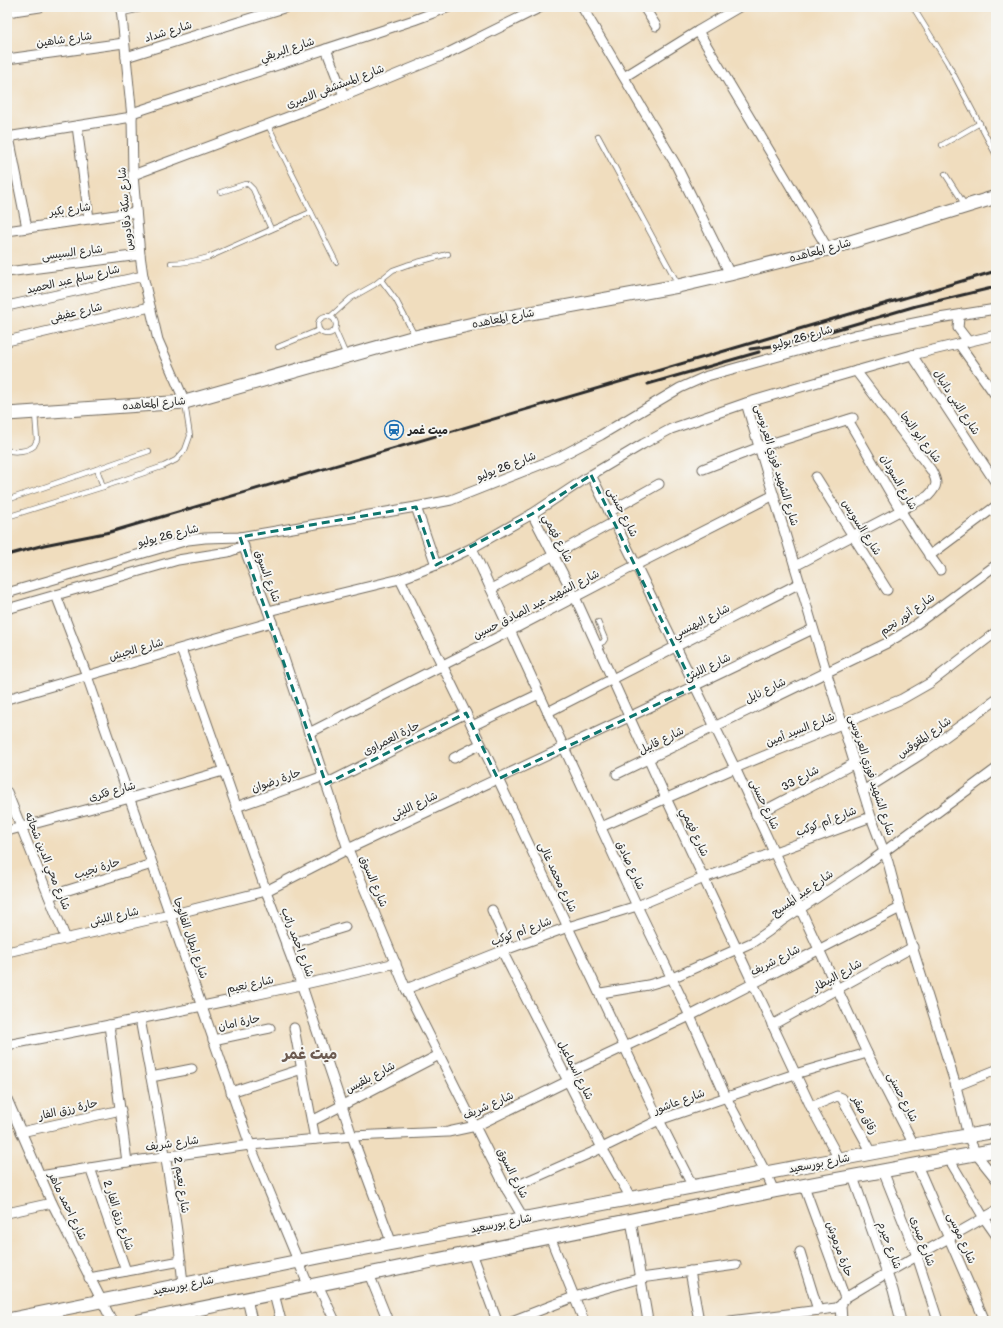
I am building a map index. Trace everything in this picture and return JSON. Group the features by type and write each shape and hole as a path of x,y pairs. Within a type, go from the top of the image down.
{"street":[{"path":"7,12 40,7"},
{"path":"121,9 139,7"},
{"name":"شارع شداد","path":"126,57 287,7"},
{"name":"شارع البريقي","path":"8,137 77,126 132,115 449,7"},
{"path":"582,7 676,165 730,274"},
{"path":"644,7 656,26"},
{"path":"624,77 739,7"},
{"name":"شارع المستشفى الاميرى","path":"133,175 344,96 444,55 538,8"},
{"name":"شارع سكة دقادوس","path":"121,9 132,115 133,175 140,255 158,340 185,402"},
{"path":"698,31 828,249"},
{"name":"شارع شاهين","path":"7,59 124,43"},
{"path":"326,49 344,96"},
{"path":"77,126 89,219"},
{"path":"8,137 27,228"},
{"name":"شارع المعاهده","path":"7,414 185,402 415,337 482,322 678,286 730,274 828,249 996,197"},
{"name":"شارع بكير","path":"7,231 136,212"},
{"name":"شارع السيسى","path":"7,272 140,255"},
{"name":"شارع سالم عبد الحميد","path":"7,306 144,276"},
{"name":"شارع عفيفى","path":"7,341 150,307"},
{"name":"شارع 26 يوليو","path":"7,593 188,540 240,537 451,500 557,458 601,435 680,388 706,376 855,335 962,314 996,309"},
{"path":"962,314 959,318 958,328 963,342 996,396"},
{"path":"268,611 400,579 436,565 472,548 532,514 591,475 671,429 746,403 856,371 912,355 996,335"},
{"name":"شارع النبى دانيال","path":"912,355 996,483"},
{"name":"شارع ابو النجا","path":"856,371 936,478 936,485 928,496 901,510"},
{"name":"شارع الشهيد فوزي العرنوسى","path":"746,403 760,446 813,629 956,1086 968,1136 976,1154 996,1179"},
{"name":"شارع السودان","path":"760,446 851,419 901,510 929,556 940,570"},
{"path":"703,469 760,446"},
{"name":"شارع حسنى","path":"591,475 735,768 867,1053 914,1145"},
{"name":"شارع السويس","path":"816,478 887,590"},
{"path":"610,512 659,484"},
{"name":"شارع الشهيد عبد الصادق حسين","path":"309,733 774,495"},
{"path":"929,556 996,506"},
{"path":"416,507 436,565"},
{"path":"795,566 901,510"},
{"name":"شارع فهمي","path":"532,514 575,597 666,798 811,1108 839,1159"},
{"path":"491,589 614,522"},
{"name":"شارع السوق","path":"240,537 272,622 348,849 406,989 507,1190 524,1219"},
{"path":"7,609 178,560 228,552 244,546"},
{"name":"شارع صادق","path":"472,548 637,906 690,1016 726,1097 774,1191"},
{"name":"شارع أنور نجم","path":"827,674 907,631 996,565"},
{"name":"شارع محمد غالى","path":"400,579 601,993 659,1120 693,1187"},
{"name":"شارع البهنسي","path":"548,712 676,648 800,583"},
{"name":"شارع ابطال الفالوجا","path":"56,595 87,676 250,1145 298,1261 335,1321"},
{"name":"شارع الجيش","path":"7,700 272,622"},
{"name":"شارع الليثى","path":"7,952 170,915 266,891 348,849 630,718 813,629"},
{"name":"شارع السيد أمين","path":"601,827 735,768 902,699 930,683 996,632"},
{"name":"شارع احمد راتب","path":"181,649 266,891 302,986 352,1136 392,1244"},
{"name":"شارع نايل","path":"715,728 827,674"},
{"path":"472,726 539,694"},
{"name":"شارع المقوقس","path":"863,791 920,755 996,700"},
{"name":"حارة العمراوى","path":"325,780 466,713"},
{"name":"شارع قابيل","path":"617,774 715,728"},
{"path":"454,758 481,744"},
{"name":"شارع 33","path":"756,815 855,763"},
{"name":"شارع عبد المسيح","path":"601,993 642,986 672,978 753,942 862,868 996,769"},
{"name":"شارع فكرى","path":"7,831 130,798 223,770"},
{"name":"حارة رضوان","path":"236,807 325,780"},
{"name":"شارع محي الدين شحاته","path":"7,792 66,939"},
{"name":"شارع أم كوكب","path":"406,989 568,927 637,906 704,878 774,854 871,817"},
{"name":"حارة نجيب","path":"49,896 152,864"},
{"name":"شارع شريف","path":"40,1176 165,1156 250,1145 352,1136 448,1132 476,1126 568,1081 569,1076 575,1070 690,1016 900,908"},
{"name":"شارع اسماعيل","path":"492,910 505,950 568,1081 602,1148 630,1198"},
{"path":"286,944 345,927"},
{"name":"شارع البيطار","path":"772,1025 913,947"},
{"name":"شارع نعيم","path":"7,1045 302,986 396,963"},
{"name":"شارع نعيم 2","path":"140,1019 165,1156 181,1261 183,1285"},
{"path":"109,1025 127,1162"},
{"name":"حارة امان","path":"213,1040 270,1028"},
{"path":"294,1028 315,1139"},
{"name":"شارع عاشور","path":"507,1190 602,1148 659,1120 795,1074 867,1053"},
{"name":"شارع بلقيس","path":"312,1121 439,1055"},
{"path":"151,1077 192,1069"},
{"path":"231,1092 302,1069"},
{"path":"956,1086 996,1070"},
{"name":"زقاق صقر","path":"811,1108 837,1096 842,1098 872,1153"},
{"name":"شارع احمد ماهر","path":"7,1099 11,1120 21,1132 52,1203 112,1321"},
{"name":"حارة رزق الفار","path":"21,1132 121,1110"},
{"name":"شارع بورسعيد","path":"7,1320 298,1261 914,1145 996,1131"},
{"name":"شارع بورسعيد","path":"139,1321 189,1316 247,1299 631,1220 774,1191 996,1150"},
{"path":"949,1159 984,1218 996,1235"},
{"name":"شارع موسى","path":"917,1165 985,1321"},
{"name":"شارع رزق الفار 2","path":"90,1168 126,1271"},
{"name":"شارع صبرى","path":"883,1171 917,1256 938,1321"},
{"name":"شارع حيرم","path":"853,1177 887,1272 902,1321"},
{"name":"حارة مرموش","path":"804,1186 843,1302 842,1321"},
{"path":"7,1213 52,1203"},
{"path":"730,1321 836,1308 887,1272 996,1211"},
{"path":"631,1220 648,1321"},
{"path":"550,1237 584,1321"},
{"path":"800,1252 818,1310"},
{"path":"472,1253 497,1321"},
{"path":"89,1278 181,1261"},
{"path":"512,1321 574,1297 641,1278 736,1265"},
{"path":"690,1271 699,1321"},
{"path":"369,1274 388,1321"},
{"path":"274,1294 281,1321"},
{"path":"247,1299 252,1321"}],"lane":[{"path":"913,7 947,62 996,155"},
{"path":"942,145 980,123"},
{"path":"268,124 336,262"},
{"path":"598,136 678,286"},
{"path":"945,174 966,207"},
{"path":"221,192 243,184 248,184 253,188 272,229"},
{"path":"171,263 184,263 203,259 311,212"},
{"path":"330,317 351,298 381,280 393,270 448,254"},
{"path":"381,280 396,300 415,337"},
{"path":"319,330 318,326 320,319 323,317 330,317 334,319 336,322 335,330 347,357"},
{"path":"319,330 325,334 332,333 335,330"},
{"path":"278,347 319,330"},
{"path":"7,517 103,487 170,463 180,456 185,450 190,436 185,402"},
{"path":"7,450 29,450 34,446 37,440 35,413"},
{"path":"7,500 150,451"},
{"path":"97,469 103,487"},
{"path":"597,645 605,639 598,622"}],"highlighted area":[{"path":"591,475 694,687 498,779 466,713 326,784 240,537 416,507 436,565 532,514"}],"railway":[{"path":"7,555 44,545 110,532 996,271"},
{"path":"750,349 787,344 916,306 996,287"},
{"path":"648,384 759,352"}],"place":[{"name":"ميت غمر","path":"394,430"}],"district":[{"name":"ميت غمر","path":"310,1054"}]}
